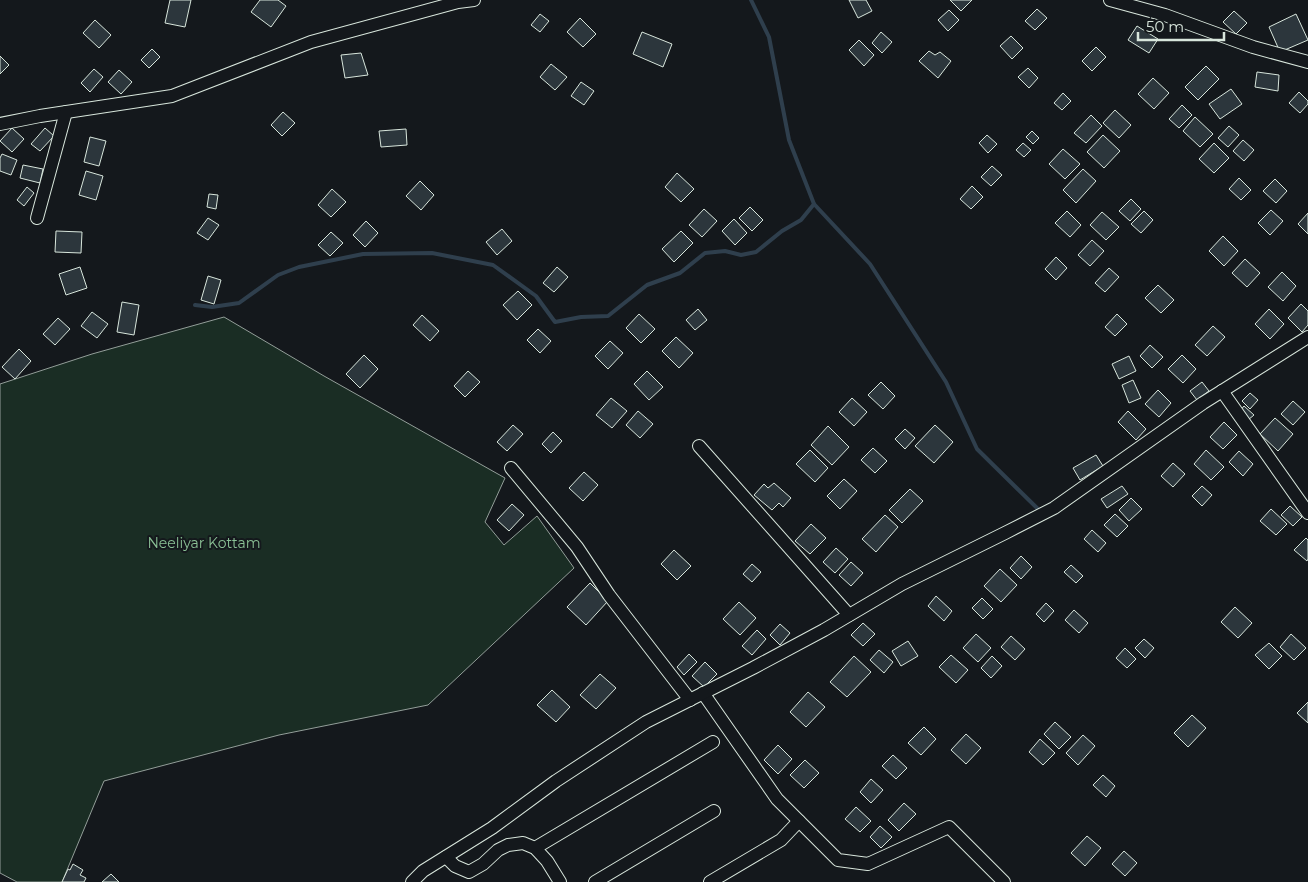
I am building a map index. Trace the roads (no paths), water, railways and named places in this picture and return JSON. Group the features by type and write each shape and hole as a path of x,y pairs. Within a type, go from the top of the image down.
{"street":[{"path":"0,124 172,96 310,42 458,2 474,0"},
{"path":"1110,0 1165,16 1253,47 1308,62"},
{"path":"36,218 66,112"},
{"path":"412,882 423,872 492,828 556,782 646,722 753,668 902,584 1054,508 1171,425 1308,338"},
{"path":"1222,392 1308,513"},
{"path":"699,446 849,615"},
{"path":"511,468 577,546 609,595 690,700"},
{"path":"703,693 777,799 838,860 868,864 948,828 1004,882"},
{"path":"535,848 713,742"},
{"path":"595,882 714,811"},
{"path":"710,882 781,840 799,821"},
{"path":"446,857 455,866 469,872 483,864 498,850 508,845 523,844 535,848 547,861 560,882"}],"waterway":[{"path":"751,0 769,37 789,140 814,204 870,264 946,382 977,449 1039,510"},
{"path":"195,305 212,307 239,303 278,275 299,267 363,254 432,253 493,265 536,296 555,322 581,317 608,316 647,285 680,273 705,253 725,251 741,255 756,252 782,231 801,220 814,204"}],"park label":[{"name":"Neeliyar Kottam","path":"204,543"}]}
